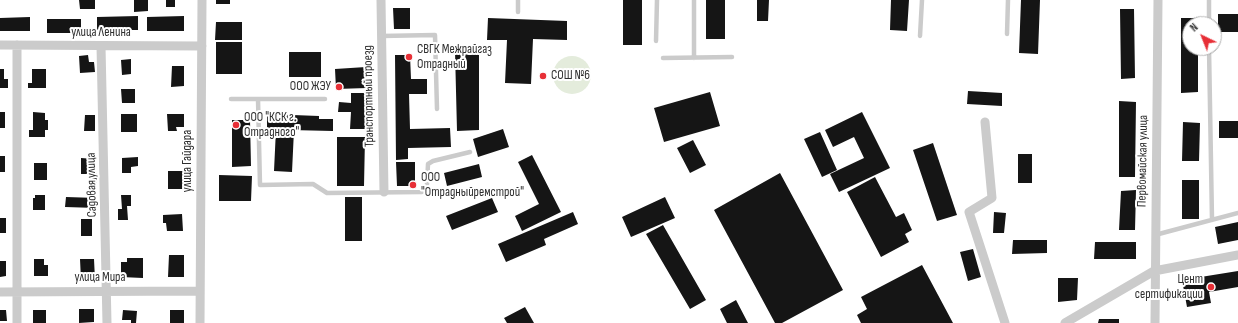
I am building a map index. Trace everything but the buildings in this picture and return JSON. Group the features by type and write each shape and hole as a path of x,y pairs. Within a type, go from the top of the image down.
{"street":[{"name":"улица Гайдара","path":"200,323 202,0"},
{"name":"Транспортный проезд","path":"381,0 384,192"},
{"name":"Первомайская улица","path":"1155,323 1154,235 1158,0"},
{"name":"улица Ленина","path":"0,45 202,46"},
{"path":"17,46 17,323"},
{"name":"Садовая улица","path":"101,46 107,323"},
{"path":"985,122 992,198 969,212 1005,323"},
{"path":"1065,323 1154,271 1238,255"},
{"name":"улица Мира","path":"0,292 200,291"}],"lane":[{"path":"518,0 518,12"},
{"path":"656,40 657,0"},
{"path":"694,0 694,58"},
{"path":"920,36 922,0"},
{"path":"1007,34 1008,0"},
{"path":"1209,0 1209,16"},
{"path":"381,36 436,35 437,109"},
{"path":"1209,56 1212,220"},
{"path":"663,58 732,57"},
{"path":"231,99 325,99"},
{"path":"258,99 260,184 313,184 327,192 422,192 426,189 428,164 433,161 470,152"},
{"path":"1154,235 1238,213"}],"green space":[{"path":"568,56 576,56 586,61 590,68 590,82 586,89 576,94 568,94 558,89 556,86 553,79 553,71 558,61 561,59"}],"place":[{"name":"СВГК Межрайгаз Отрадный","path":"409,57"},
{"name":"СОШ №6","path":"543,76"},
{"name":"ООО ЖЭУ","path":"339,87"},
{"name":"ООО \"КСК г. Отрадного\"","path":"236,125"},
{"name":"ООО \"Отрадныйремстрой\"","path":"413,185"},
{"name":"Цент сертификации","path":"1211,287"}]}
